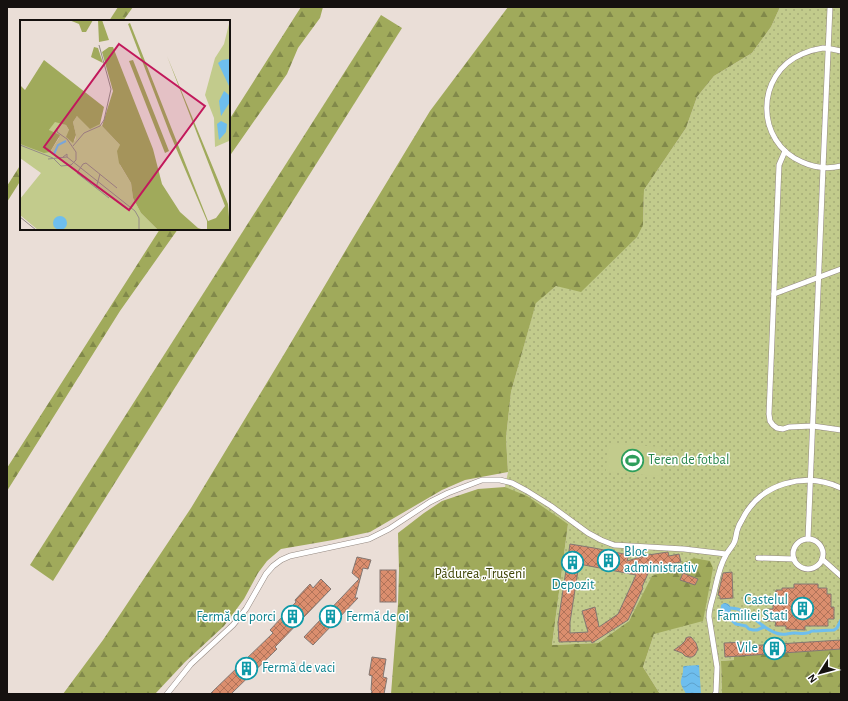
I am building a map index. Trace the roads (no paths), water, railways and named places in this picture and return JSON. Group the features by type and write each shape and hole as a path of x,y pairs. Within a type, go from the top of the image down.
{"lane":[{"path":"808,539 822,168 830,7"},
{"path":"841,51 822,48 796,56 785,64 776,75 770,88 767,101 767,115 770,128 776,141 785,151 796,160 809,165 822,168 841,166"},
{"path":"785,151 779,165 769,414 770,421 773,426 783,429 789,427 813,426 841,430"},
{"path":"774,294 841,269"},
{"path":"167,694 192,664 233,625 246,608 266,574 281,560 290,556 369,539 389,529 430,502 482,480 500,480 512,483 551,506 588,533 614,545 684,549 726,554"},
{"path":"715,694 717,667 709,613 720,567 726,554 734,543 737,530 742,519 749,508 758,499 779,485 803,480 811,480 828,482 841,488"},
{"path":"808,539 817,542 822,550 822,559 819,564 810,569 800,567 794,559 794,549 796,545 799,542 808,539"},
{"path":"758,558 794,559"},
{"path":"822,559 841,576"}],"water":[{"path":"724,603 729,604 730,606 731,611 729,618 724,618 720,615 721,605"},
{"path":"699,665 701,694 686,694 681,684 683,667"}],"waterway":[{"path":"731,608 744,611 764,627 781,634 834,630 837,628 841,620"},
{"path":"729,618 736,624 746,626 749,629 757,630 764,627"}],"place":[{"name":"Teren de fotbal","path":"633,460"},
{"name":"Bloc administrativ","path":"609,560"},
{"name":"Depozit","path":"573,563"},
{"name":"Castelul Familiei Stati","path":"803,608"},
{"name":"Fermă de porci","path":"292,617"},
{"name":"Fermă de oi","path":"331,617"},
{"name":"Vile","path":"774,648"},
{"name":"Fermă de vaci","path":"246,668"}],"park label":[{"name":"Pădurea „Trușeni","path":"480,574"}]}
